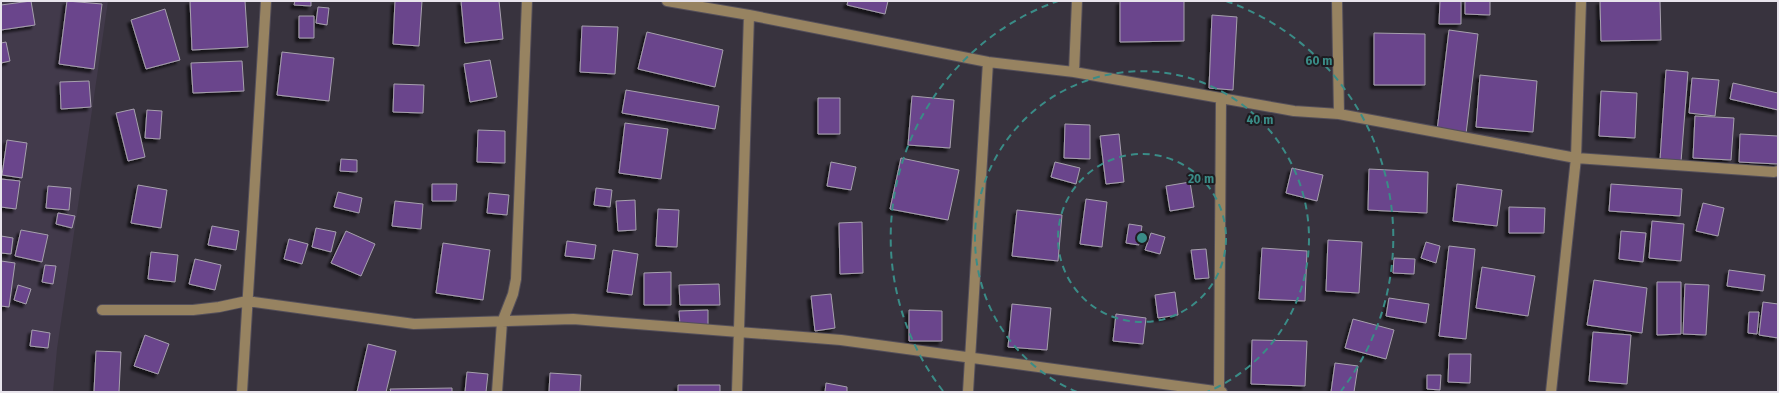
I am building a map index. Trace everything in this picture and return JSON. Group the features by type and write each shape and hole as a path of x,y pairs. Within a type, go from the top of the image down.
{"street":[{"path":"242,392 266,1"},
{"path":"497,392 502,322 513,294 516,279 527,1"},
{"path":"667,1 749,15 988,62 1074,72 1294,111 1339,114 1576,158 1774,172 1778,171"},
{"path":"1074,72 1077,1"},
{"path":"1337,1 1339,114"},
{"path":"1551,392 1576,158 1581,1"},
{"path":"737,392 749,15"},
{"path":"968,392 988,62"},
{"path":"102,310 193,310 219,307 247,301 414,324 502,322 534,319 573,319 841,340 1220,392 1221,98"}],"shaded area":[{"path":"1,1 108,1 57,349 53,392 1,392"}],"building":[{"path":"31,1 35,25 1,30 1,5"},
{"path":"67,1 102,4 94,69 59,64"},
{"path":"190,1 245,1 248,47 192,50"},
{"path":"295,1 311,1 311,6 294,5"},
{"path":"395,1 422,1 419,46 393,44"},
{"path":"461,1 499,1 503,39 465,43"},
{"path":"848,1 888,1 885,14 847,5"},
{"path":"1120,1 1184,1 1184,41 1120,42"},
{"path":"1440,1 1461,1 1461,24 1439,24"},
{"path":"1465,1 1490,1 1490,15 1465,14"},
{"path":"1600,1 1660,1 1661,40 1601,41"},
{"path":"318,7 329,8 327,25 316,23"},
{"path":"165,9 180,60 146,69 131,20"},
{"path":"1212,15 1237,17 1233,90 1209,88"},
{"path":"299,16 314,16 314,38 299,38"},
{"path":"582,26 618,27 615,74 580,72"},
{"path":"1449,30 1478,34 1466,134 1437,131"},
{"path":"647,32 723,50 715,87 638,69"},
{"path":"1374,33 1425,34 1425,85 1374,85"},
{"path":"6,42 10,61 1,63 1,43"},
{"path":"282,52 334,58 329,101 277,95"},
{"path":"490,60 497,97 470,102 464,64"},
{"path":"242,61 244,91 193,93 191,63"},
{"path":"1666,70 1688,72 1681,162 1660,160"},
{"path":"1480,75 1537,81 1533,132 1476,127"},
{"path":"1692,78 1719,80 1715,116 1689,113"},
{"path":"89,81 91,107 61,109 60,82"},
{"path":"1733,83 1778,93 1778,110 1730,99"},
{"path":"394,84 424,85 423,113 393,112"},
{"path":"626,90 719,106 715,129 622,113"},
{"path":"1601,91 1637,93 1635,138 1599,136"},
{"path":"912,96 954,100 950,148 908,145"},
{"path":"818,98 840,98 840,134 818,134"},
{"path":"134,109 145,157 128,161 116,113"},
{"path":"147,110 162,111 160,139 145,138"},
{"path":"1695,116 1734,118 1731,160 1693,158"},
{"path":"625,123 668,129 661,179 619,173"},
{"path":"1065,124 1090,125 1090,159 1064,158"},
{"path":"478,130 505,131 505,163 477,162"},
{"path":"1119,134 1124,182 1106,184 1100,136"},
{"path":"1740,134 1778,136 1778,164 1739,162"},
{"path":"7,140 27,143 22,178 2,175"},
{"path":"901,158 959,170 948,220 890,209"},
{"path":"341,159 357,160 357,172 340,171"},
{"path":"831,162 856,167 851,190 827,186"},
{"path":"1055,162 1080,168 1076,184 1051,177"},
{"path":"1292,168 1323,175 1317,201 1286,193"},
{"path":"1369,169 1428,172 1427,213 1368,210"},
{"path":"1,179 20,181 16,209 1,207"},
{"path":"1190,182 1194,207 1170,211 1166,186"},
{"path":"432,184 457,184 456,201 432,201"},
{"path":"1457,184 1502,190 1497,226 1453,221"},
{"path":"1611,184 1682,189 1680,216 1609,211"},
{"path":"138,185 167,190 161,228 131,223"},
{"path":"48,186 71,188 69,210 46,208"},
{"path":"596,188 612,190 610,207 594,205"},
{"path":"338,192 362,198 359,213 334,207"},
{"path":"489,193 509,195 507,215 487,213"},
{"path":"1086,199 1107,202 1102,247 1080,244"},
{"path":"635,200 636,230 618,231 616,201"},
{"path":"395,201 423,204 421,229 392,226"},
{"path":"1703,203 1724,208 1718,236 1696,231"},
{"path":"1509,207 1545,208 1544,233 1509,233"},
{"path":"658,209 679,210 677,247 656,246"},
{"path":"1017,210 1062,215 1058,261 1012,256"},
{"path":"58,213 75,216 72,228 56,224"},
{"path":"1652,221 1684,224 1681,261 1649,258"},
{"path":"862,222 863,273 840,274 839,223"},
{"path":"1129,224 1142,226 1139,245 1126,243"},
{"path":"212,226 239,231 236,250 208,245"},
{"path":"316,228 336,232 331,252 312,247"},
{"path":"21,230 48,235 42,262 15,256"},
{"path":"346,231 375,244 361,276 331,263"},
{"path":"1621,231 1646,233 1643,262 1619,259"},
{"path":"1151,233 1165,237 1160,254 1145,250"},
{"path":"1,236 13,238 11,254 1,253"},
{"path":"289,239 308,244 302,264 284,259"},
{"path":"1328,240 1362,242 1359,293 1326,291"},
{"path":"567,241 596,245 594,259 565,256"},
{"path":"1426,242 1440,246 1436,263 1421,258"},
{"path":"443,243 490,250 483,300 436,293"},
{"path":"1449,246 1475,249 1466,339 1439,336"},
{"path":"1262,248 1307,251 1305,301 1259,299"},
{"path":"1206,249 1209,278 1195,279 1191,250"},
{"path":"613,250 638,254 632,295 607,292"},
{"path":"151,252 178,255 175,282 148,279"},
{"path":"1394,258 1415,259 1414,274 1393,273"},
{"path":"195,259 221,265 215,290 189,284"},
{"path":"1,261 15,263 9,307 1,306"},
{"path":"45,265 56,266 53,284 42,282"},
{"path":"1482,267 1535,276 1528,316 1476,308"},
{"path":"1729,270 1765,275 1763,291 1727,286"},
{"path":"671,272 671,305 644,305 644,273"},
{"path":"1594,280 1647,288 1642,333 1587,325"},
{"path":"1657,282 1681,282 1681,334 1657,335"},
{"path":"719,284 720,305 680,305 679,285"},
{"path":"1685,284 1709,285 1706,335 1683,334"},
{"path":"18,285 31,289 26,304 14,300"},
{"path":"1175,292 1178,315 1158,318 1155,295"},
{"path":"831,294 835,328 815,331 811,296"},
{"path":"1389,298 1429,304 1426,323 1386,316"},
{"path":"1763,302 1778,304 1778,338 1759,335"},
{"path":"1012,304 1051,308 1047,350 1008,347"},
{"path":"708,310 708,325 680,325 679,311"},
{"path":"909,310 942,311 942,341 909,341"},
{"path":"1749,312 1759,312 1757,334 1748,333"},
{"path":"1116,314 1146,318 1143,344 1113,341"},
{"path":"1353,319 1394,330 1386,359 1345,348"},
{"path":"32,330 50,333 48,348 30,346"},
{"path":"1593,332 1631,335 1627,384 1589,381"},
{"path":"145,335 169,344 158,374 134,366"},
{"path":"1252,340 1307,341 1305,386 1251,384"},
{"path":"368,344 396,351 386,392 357,392"},
{"path":"96,351 121,352 119,392 94,392"},
{"path":"1449,354 1471,354 1470,383 1448,382"},
{"path":"1335,363 1358,366 1354,392 1331,392"},
{"path":"467,372 488,374 486,392 465,392"},
{"path":"550,373 581,375 580,392 549,392"},
{"path":"1427,375 1441,375 1440,390 1427,389"},
{"path":"826,383 847,387 847,392 825,392"},
{"path":"678,385 720,385 720,392 678,392"},
{"path":"452,388 452,392 391,392 390,389"}]}
